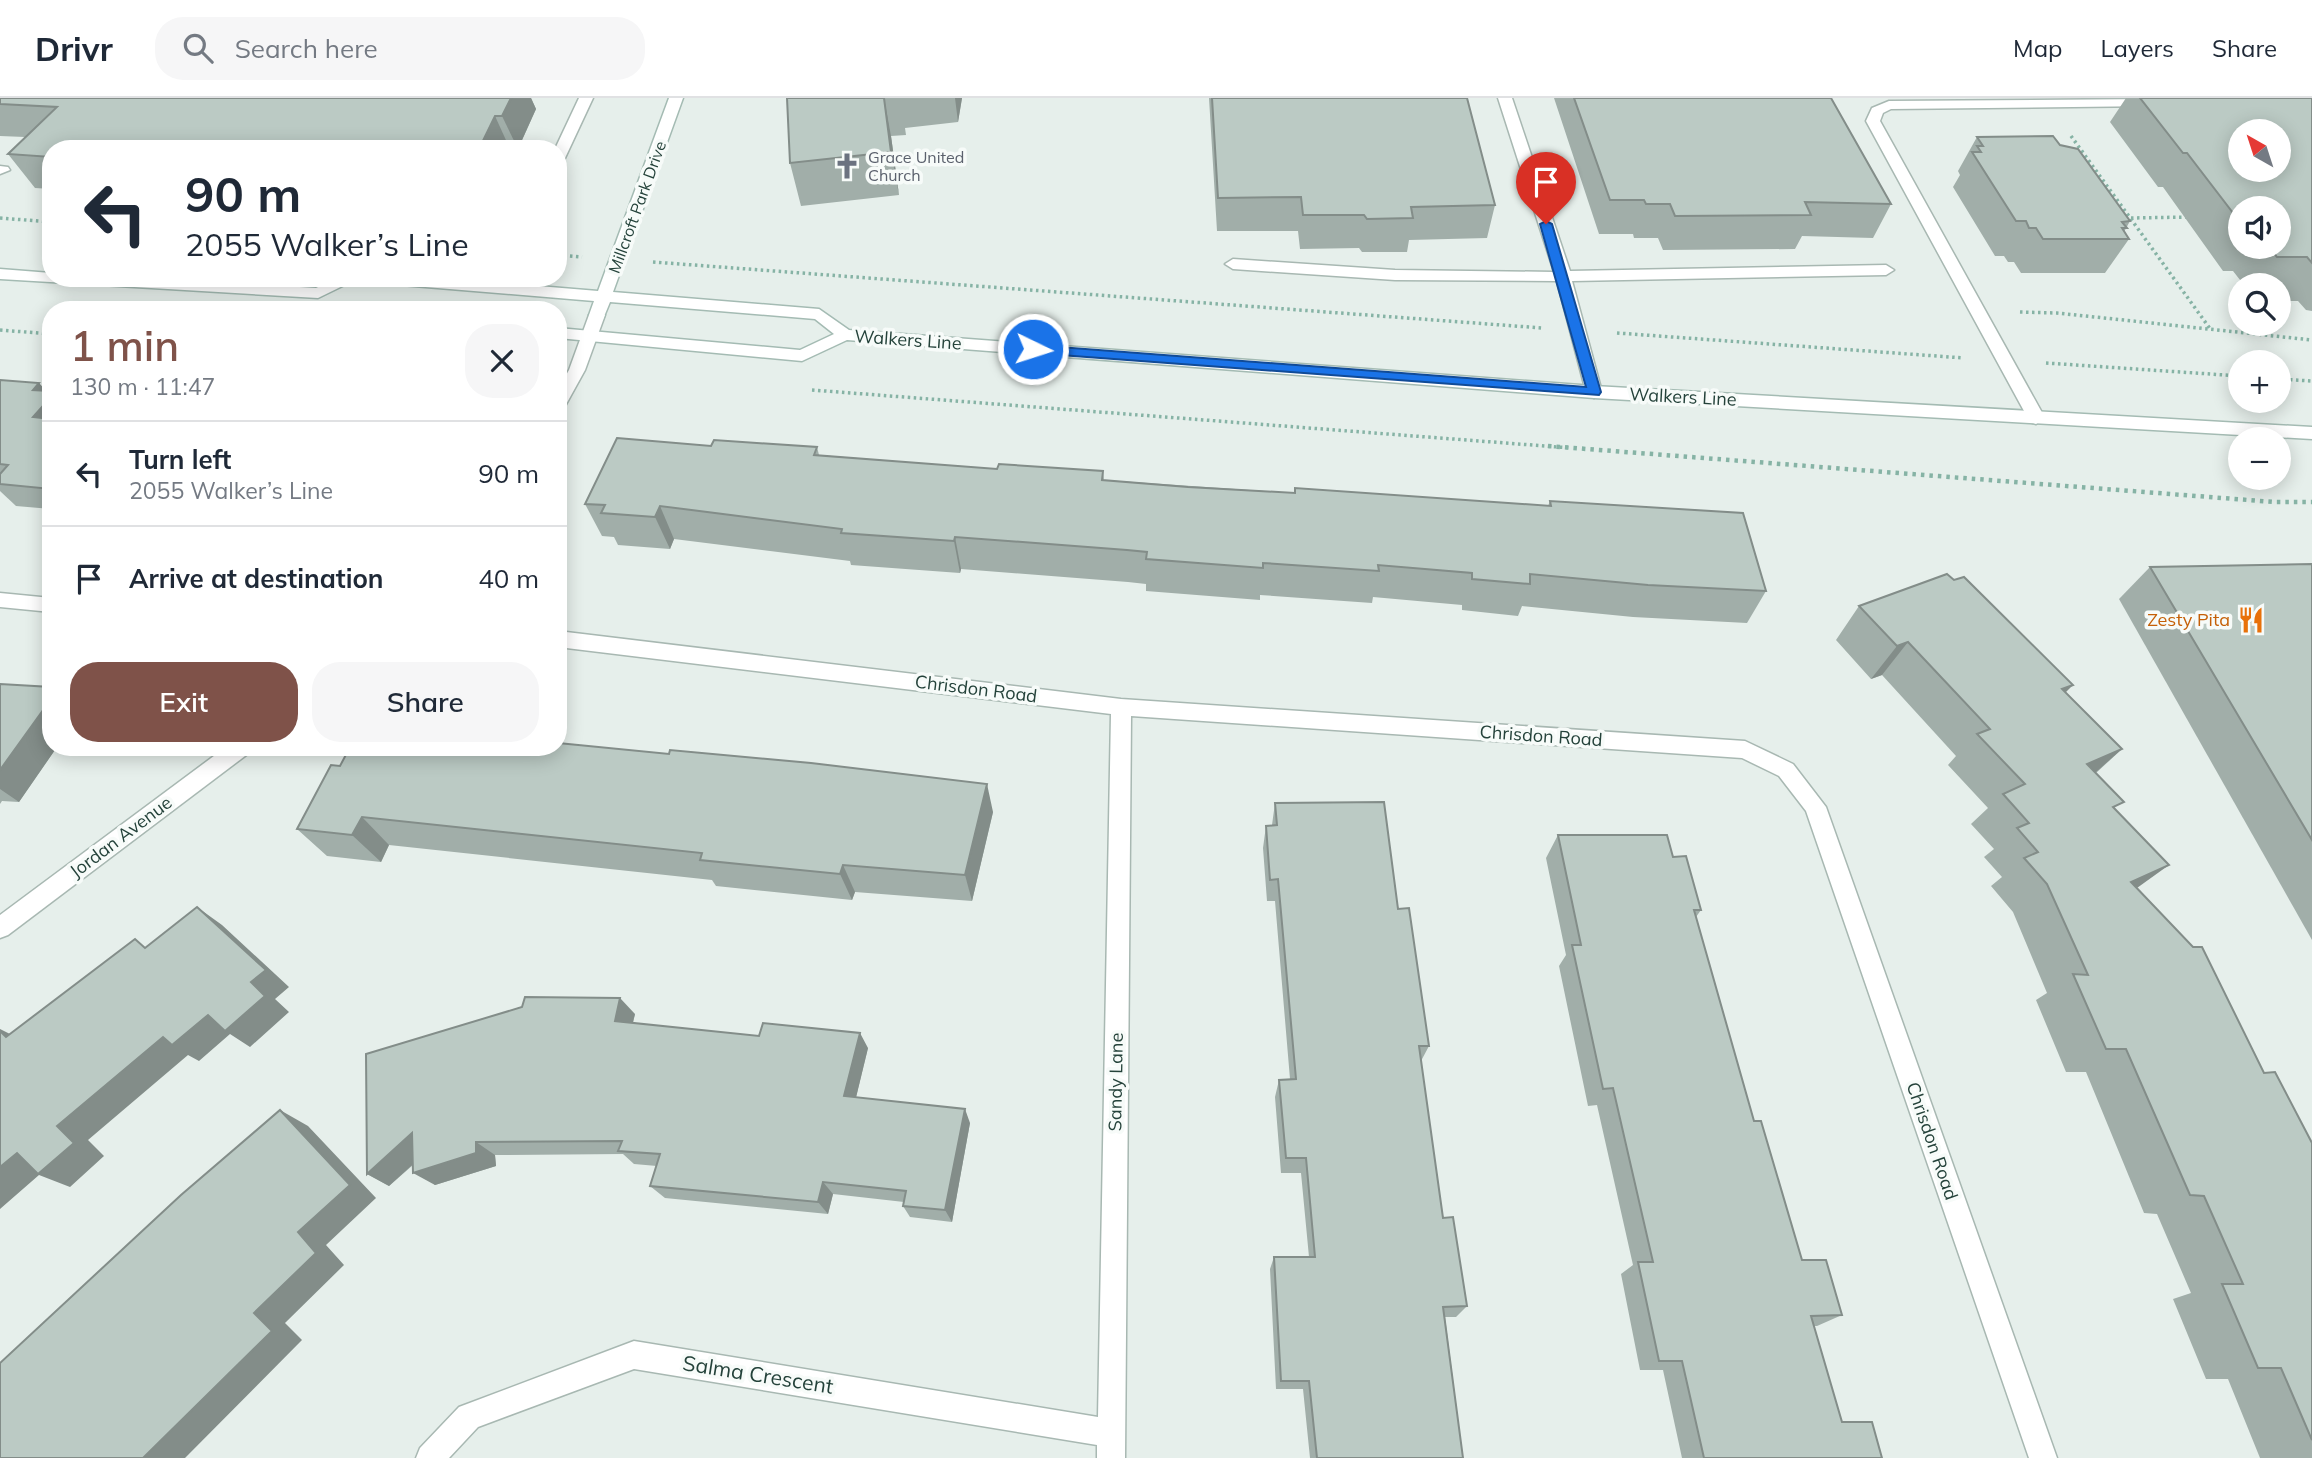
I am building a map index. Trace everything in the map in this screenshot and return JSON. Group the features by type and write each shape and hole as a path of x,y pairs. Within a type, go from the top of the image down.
{"street":[{"path":"566,140 586,98"},
{"name":"Millcroft Park Drive","path":"590,336 676,98"},
{"path":"1505,98 1563,275 1594,392"},
{"path":"2036,418 1873,121 1877,111 1889,105 2169,103"},
{"path":"1233,264 1312,272 1563,275 1886,270"},
{"path":"0,274 42,277"},
{"path":"214,287 318,293 331,287"},
{"name":"Walkers Line","path":"491,287 819,314 845,335"},
{"path":"318,293 322,301"},
{"name":"Walkers Line","path":"567,335 803,356 845,335 1594,392 2312,433"},
{"path":"567,388 590,336"},
{"path":"0,600 42,604"},
{"name":"Chrisdon Road","path":"567,640 1121,707 1745,750 1786,770 1815,807 2043,1458"},
{"name":"Sandy Lane","path":"1111,1446 1121,707"},
{"name":"Jordan Avenue","path":"0,928 230,756"},
{"name":"Salma Crescent","path":"430,1458 469,1417 634,1355 1111,1446"}],"path":[{"path":"2047,104 2212,331"},
{"path":"2130,218 2199,217"},
{"path":"0,218 42,221"},
{"path":"618,259 1578,331 2228,375"},
{"path":"1977,310 2057,313 2312,340"},
{"path":"0,330 42,333"},
{"path":"2291,380 2312,381"},
{"path":"809,390 2274,502 2312,502"}],"building":[{"path":"0,98 511,98 502,116 495,116 483,140 42,140 42,156 8,154 57,107 0,104"},
{"path":"787,98 884,98 891,152 790,163"},
{"path":"1212,98 1467,98 1495,205 1411,207 1413,218 1367,219 1364,215 1303,215 1301,197 1218,198"},
{"path":"1574,98 1831,98 1891,204 1805,202 1811,215 1675,216 1670,204 1646,204 1644,200 1610,200"},
{"path":"2140,98 2312,98 2312,263 2307,257 2291,257 2291,196 2228,196 2228,206 2187,153 2183,153"},
{"path":"2053,136 2060,145 2078,149 2130,221 2122,222 2127,228 2122,228 2129,239 2043,239 2036,228 2029,228 2026,221 2016,221 1972,152 1981,152 1977,146 1983,146 1977,137"},
{"path":"0,380 39,383 33,390 42,390 42,407 33,417 42,418 42,488 0,484 0,474 8,465 0,464"},
{"path":"617,438 711,446 714,440 817,447 814,455 997,469 999,464 1103,471 1102,480 1188,487 1295,493 1295,488 1551,506 1550,501 1743,513 1766,591 1648,585 1530,574 1530,584 1472,579 1472,573 1378,565 1379,571 1263,563 1263,568 1146,559 1147,552 1127,550 955,537 954,541 841,533 842,529 660,506 655,517 601,513 605,505 585,504"},
{"path":"2312,564 2312,840 2150,567"},
{"path":"1947,574 1954,580 1964,577 2073,685 2062,689 2122,749 2087,764 2124,802 2113,807 2169,865 2131,882 2193,947 2202,947 2264,1073 2275,1072 2312,1143 2312,1440 2281,1368 2258,1368 2222,1284 2243,1284 2204,1196 2190,1195 2126,1049 2106,1049 2073,974 2088,975 2047,884 2024,858 2038,852 2017,828 2029,823 2003,794 2025,784 1977,734 1990,729 1908,642 1897,646 1859,606"},
{"path":"0,684 42,686 42,712 0,770"},
{"path":"567,744 669,754 670,750 811,763 987,784 965,875 843,865 840,874 700,860 702,853 362,817 352,835 297,829 331,765 340,766 345,756 567,756"},
{"path":"1384,802 1398,909 1409,908 1429,1046 1419,1046 1443,1218 1453,1217 1467,1306 1443,1307 1463,1458 1317,1458 1309,1381 1281,1381 1274,1257 1315,1257 1306,1158 1286,1158 1279,1080 1296,1079 1278,879 1270,880 1266,826 1277,825 1275,803"},
{"path":"1558,835 1667,835 1673,857 1686,856 1701,910 1694,910 1754,1121 1761,1121 1802,1260 1826,1260 1842,1315 1811,1316 1842,1422 1872,1422 1882,1458 1704,1458 1682,1361 1659,1361 1638,1262 1653,1262 1613,1088 1603,1089 1572,945 1581,945"},
{"path":"197,907 266,970 251,982 265,996 225,1031 208,1015 172,1045 163,1037 57,1126 74,1143 38,1174 17,1153 0,1167 0,1031 6,1037 135,939 145,948"},
{"path":"525,997 620,998 615,1021 759,1036 763,1023 860,1033 844,1096 965,1109 945,1210 903,1206 906,1191 823,1182 818,1202 650,1186 660,1154 618,1151 622,1141 476,1142 476,1153 413,1173 412,1133 367,1174 366,1054 522,1007"},
{"path":"280,1110 350,1185 298,1232 316,1253 254,1313 272,1331 143,1458 0,1458 0,1363 181,1195"}],"place":[{"name":"Grace United Church","path":"847,166"},
{"name":"Zesty Pita","path":"2251,620"}],"route":[{"path":"1033,349 1594,392 1563,275 1546,224"}]}
